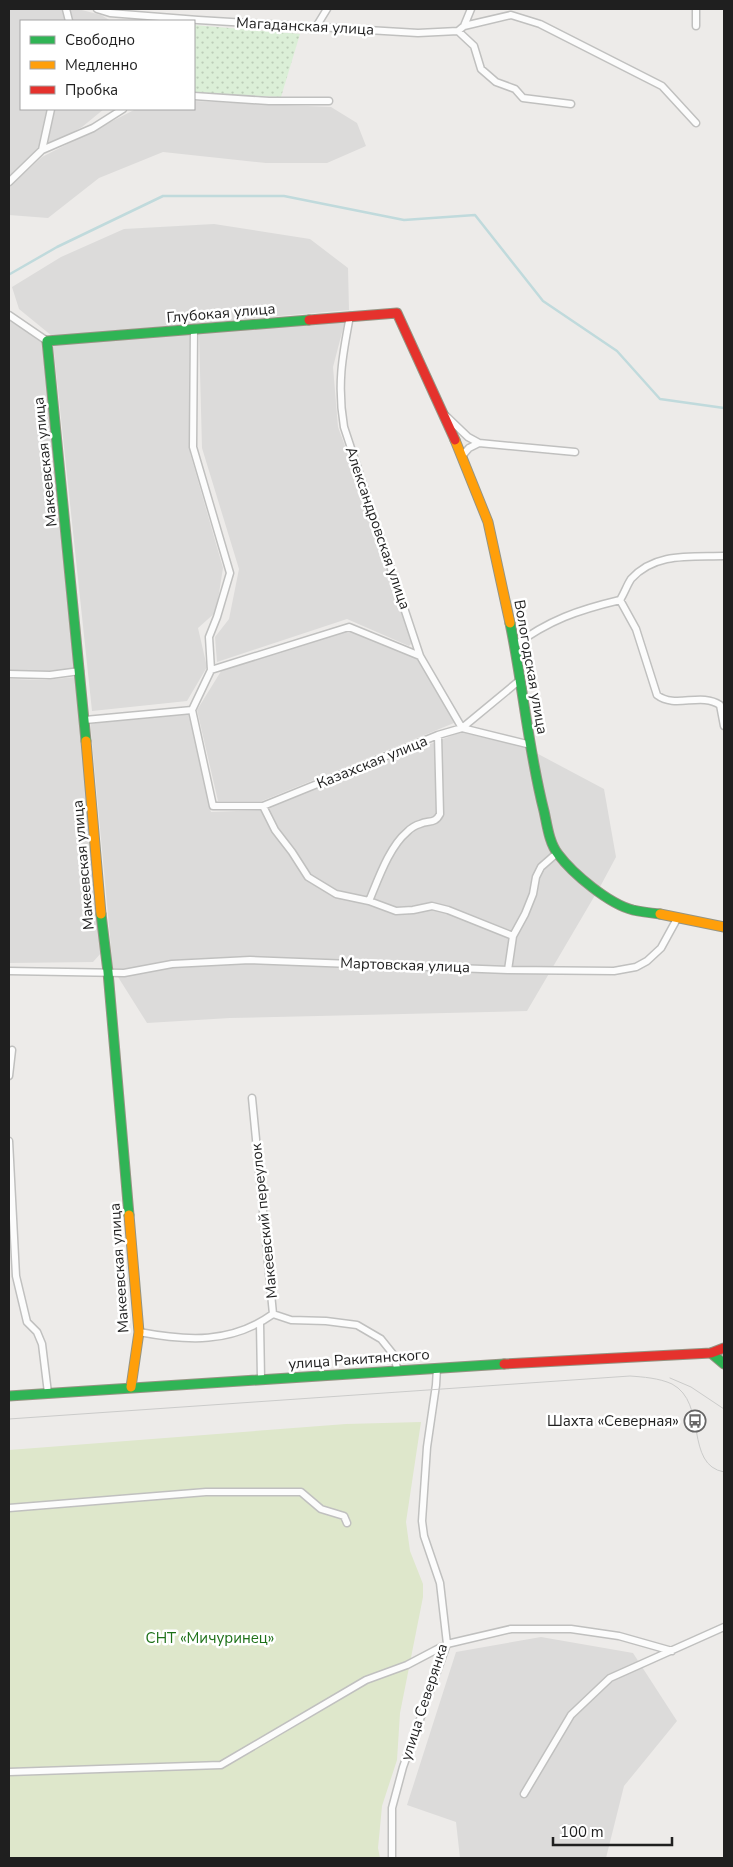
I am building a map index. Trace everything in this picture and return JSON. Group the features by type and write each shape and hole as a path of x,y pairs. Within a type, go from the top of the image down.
{"street":[{"name":"Магаданская улица","path":"97,9 110,13 418,33 461,28 510,15 540,24 662,86 696,123"},
{"path":"316,27 327,9"},
{"path":"471,9 461,28 474,46 481,69 496,82 515,89 523,98 571,104"},
{"path":"696,9 696,26"},
{"path":"110,13 114,20"},
{"path":"195,96 269,101 329,101"},
{"path":"42,150 51,110"},
{"path":"9,182 42,150 93,128 121,110"},
{"name":"Глубокая улица","path":"47,341 397,313"},
{"name":"Вологодская улица","path":"397,313 462,456 488,522 499,569 520,680 523,707 547,824 557,853 587,883 606,898 632,910 678,916 724,927"},
{"path":"9,315 47,341"},
{"name":"Александровская улица","path":"350,316 340,368 340,407 344,427 420,656 462,728"},
{"path":"85,720 192,710 211,670 208,637 217,616 230,574 193,447 194,328"},
{"name":"Макеевская улица","path":"47,341 85,720 97,878 108,972 139,1332 132,1388"},
{"path":"441,411 468,437 479,443 575,452"},
{"path":"462,456 479,443"},
{"path":"514,646 534,631 563,616 620,600 631,580 651,562 685,556 724,556"},
{"path":"620,600 636,629 657,695 663,699 672,700 712,699 720,705 724,726"},
{"path":"211,670 349,627 420,656"},
{"path":"9,674 50,675 80,672"},
{"path":"462,728 520,680"},
{"name":"Казахская улица","path":"192,710 214,806 263,806 438,735 462,728"},
{"path":"462,728 531,745"},
{"path":"370,901 388,858 406,832 421,823 437,820 440,814 438,735"},
{"path":"263,806 275,830 308,877 336,894 370,901 396,911 432,906 448,910 513,936"},
{"path":"508,970 513,936 525,914 541,867 557,853"},
{"name":"Мартовская улица","path":"9,972 124,973 172,964 250,960 508,970 614,971 636,967 647,961 661,948 678,916"},
{"path":"9,1076 12,1050"},
{"name":"Макеевский переулок","path":"252,1098 273,1314 291,1320 326,1321 357,1325 381,1339 393,1354 398,1372"},
{"path":"9,1142 16,1276 27,1322 37,1332 42,1344 48,1393"},
{"path":"139,1332 186,1339 224,1336 251,1328 273,1314"},
{"path":"260,1323 262,1379"},
{"name":"улица Ракитянского","path":"9,1396 437,1368 711,1353 724,1348"},
{"path":"711,1353 724,1364"},
{"name":"улица Северянка","path":"392,1858 392,1808 403,1767 447,1644 440,1583 424,1536 422,1521 427,1447 437,1368"},
{"path":"9,1508 206,1492 301,1492 321,1509 344,1516 347,1522"},
{"path":"524,1794 571,1715 610,1678 724,1627"},
{"path":"9,1772 221,1765 366,1680 407,1665 447,1644 511,1630 570,1629 619,1636 672,1651"}],"shaded area":[{"path":"9,9 78,9 101,15 109,20 20,20 20,110 103,110 82,127 29,157 9,176"},
{"path":"195,101 331,107 357,123 366,146 327,163 266,163 163,152 99,178 48,218 9,215 9,187 42,157 134,110 195,110"},
{"path":"214,224 310,239 348,268 349,310 52,336 19,309 12,287 61,257 124,229"},
{"path":"9,318 42,343 74,669 9,672"},
{"path":"345,321 333,367 338,427 416,639 409,646 347,619 217,662 215,637 229,619 239,569 202,448 199,333"},
{"path":"190,334 190,453 223,568 216,612 198,628 207,667 187,701 92,711 53,343"},
{"path":"351,630 420,658 455,716 454,723 262,801 218,801 197,710 223,668"},
{"path":"75,677 101,953 93,962 9,963 9,679 45,680"},
{"path":"188,711 211,812 262,810 466,730 525,747 604,789 616,857 527,1011 230,1018 147,1023 113,969 90,720"},
{"path":"541,1637 633,1653 677,1721 624,1786 606,1858 460,1858 456,1822 407,1805 456,1652"}],"green space":[{"path":"195,25 300,34 281,97 195,93"},
{"name":"СНТ «Мичуринец»","path":"421,1422 406,1522 410,1551 423,1584 423,1597 400,1713 397,1760 382,1806 378,1848 380,1858 9,1858 9,1450 346,1424"}],"waterway":[{"path":"10,274 57,247 163,196 284,196 404,220 475,215 543,301 617,351 660,399 724,408"}],"tram line":[{"path":"9,1419 630,1376 667,1382 683,1393 690,1405 699,1446 704,1458 712,1467 724,1472"},
{"path":"670,1378 691,1387 724,1409"}],"traffic: fast":[{"path":"86,741 47,341 309,320"},
{"path":"510,623 534,764 549,833 555,850 582,879 613,902 633,910 660,914"},
{"path":"101,914 108,972 129,1215"},
{"path":"711,1353 724,1364"},
{"path":"9,1396 504,1364"}],"traffic: slow":[{"path":"455,440 488,522 510,623"},
{"path":"86,741 101,914"},
{"path":"660,914 724,927"},
{"path":"129,1215 139,1332 131,1387"}],"traffic: jam":[{"path":"309,320 397,313 455,440"},
{"path":"504,1364 711,1353 724,1348"}],"place":[{"name":"Шахта «Северная»","path":"695,1421"}]}
